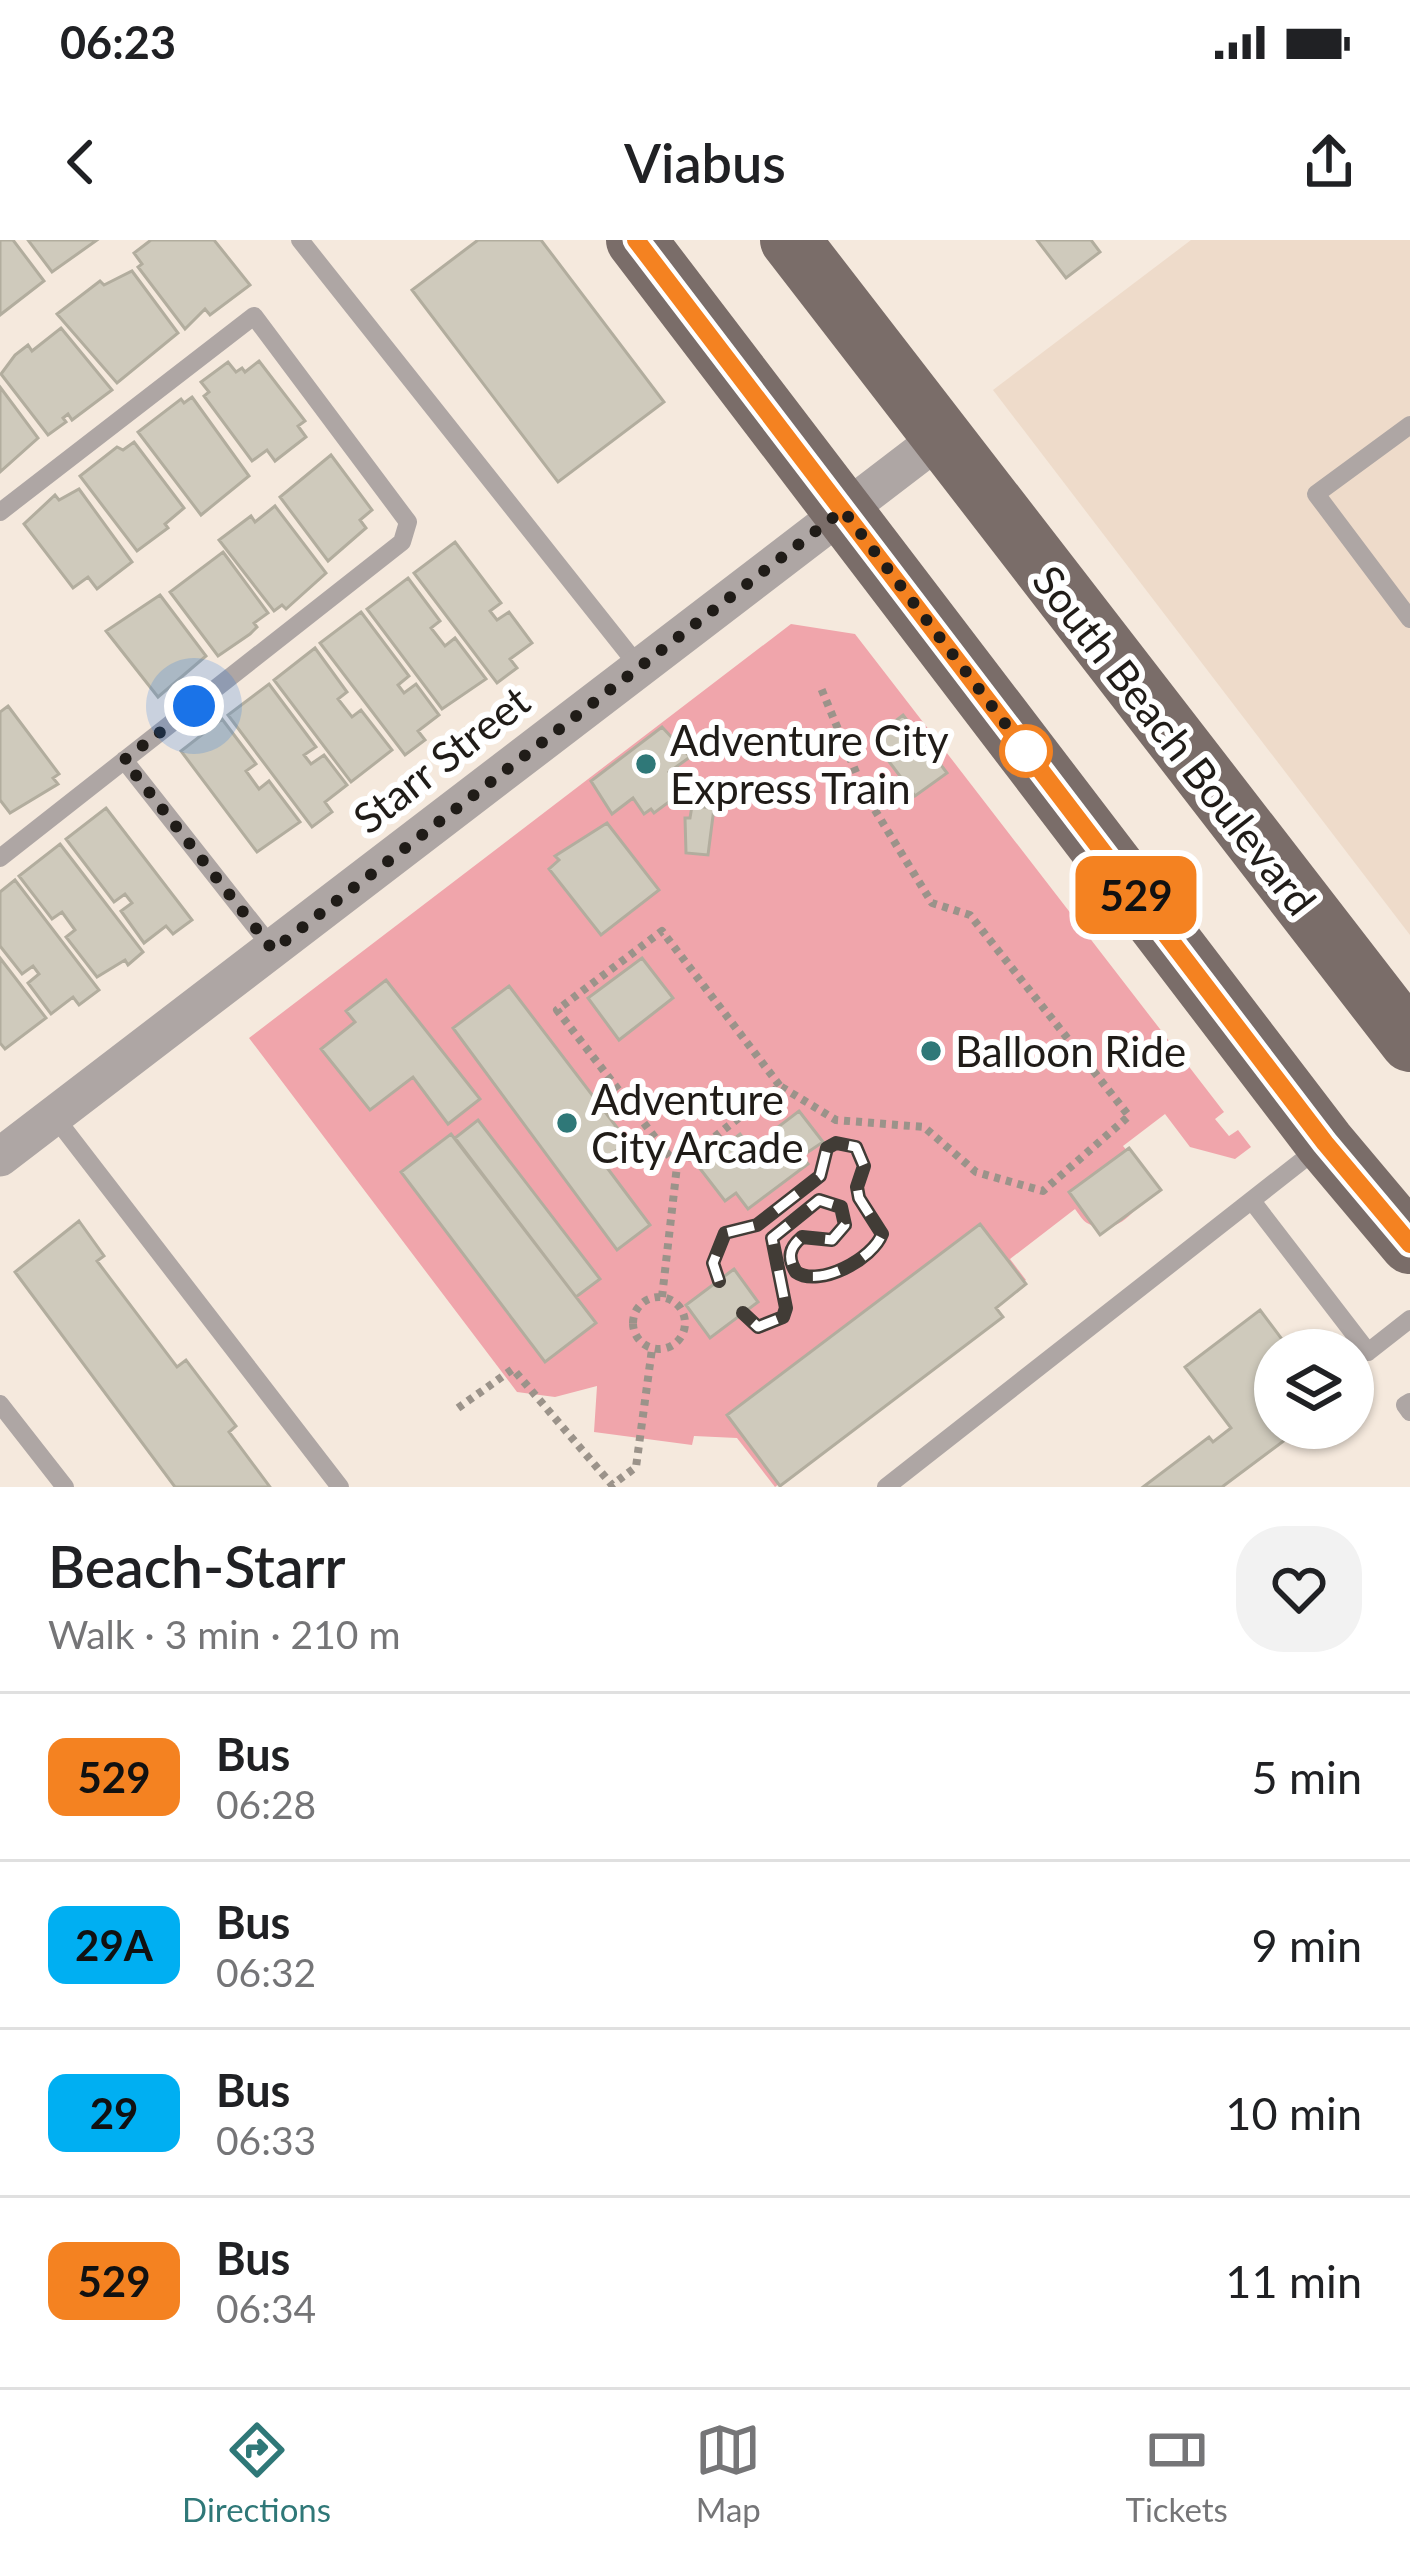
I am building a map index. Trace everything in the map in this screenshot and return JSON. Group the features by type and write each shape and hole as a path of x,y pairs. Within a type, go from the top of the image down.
{"main road":[{"path":"636,240 1325,1143 1410,1244"},
{"name":"South Beach Boulevard","path":"790,240 1410,1042"}],"street":[{"name":"Starr Street","path":"0,1157 941,437"}],"lane":[{"path":"300,240 638,667"},
{"path":"0,512 254,316 408,522 402,542 0,858"},
{"path":"1410,425 1316,494 1410,619"},
{"path":"124,760 273,950"},
{"path":"54,1116 340,1487"},
{"path":"886,1487 1325,1143"},
{"path":"1252,1201 1368,1352 1410,1319"},
{"path":"1410,1402 1405,1406 1410,1412"},
{"path":"0,1404 65,1487"}],"path":[{"path":"662,1298 677,1166 557,1010 662,932 780,1086 836,1120 925,1127 976,1172 1042,1191 1129,1116 970,915 932,903 865,794 821,688"},
{"path":"677,1166 780,1086"},
{"path":"662,1298 682,1311 684,1329 668,1348 652,1349 635,1336 634,1314 646,1300 662,1298"},
{"path":"458,1408 513,1369 612,1485 636,1466 652,1349"}],"shaded area":[{"path":"1191,240 1410,240 1410,935 993,390"},
{"path":"791,624 855,634 1224,1112 1215,1119 1229,1136 1238,1130 1251,1147 1235,1159 1190,1147 1165,1114 1123,1146 1144,1179 1141,1200 1128,1218 1098,1227 1085,1222 1075,1209 1010,1259 1026,1280 985,1311 992,1322 775,1487 737,1438 694,1436 692,1445 594,1432 597,1386 555,1397 517,1392 249,1038"}],"building":[{"path":"0,240 13,240 44,281 0,315"},
{"path":"28,240 97,240 52,272"},
{"path":"151,240 214,240 250,285 210,315 205,309 185,329 138,267 142,264 134,253"},
{"path":"478,240 541,240 664,402 558,482 412,290"},
{"path":"1037,240 1091,240 1100,252 1066,278"},
{"path":"132,271 178,333 117,383 57,314 100,281 104,285"},
{"path":"61,328 112,390 72,420 68,414 63,418 66,422 48,435 1,374 28,345 32,351"},
{"path":"259,361 305,421 298,426 306,437 275,461 267,450 252,461 204,396 209,392 201,382 228,362 236,372 242,368 245,372"},
{"path":"0,387 38,438 0,472"},
{"path":"192,397 249,476 201,515 138,432 181,399 184,403"},
{"path":"134,442 184,508 165,524 168,528 137,551 80,476 117,447 123,450"},
{"path":"331,455 372,510 360,520 366,528 328,561 280,497"},
{"path":"79,489 132,562 97,589 88,577 73,588 24,524 55,495 59,500"},
{"path":"275,506 326,573 286,609 282,605 274,611 219,540 251,516 255,522"},
{"path":"455,542 501,603 490,611 497,620 509,612 532,643 510,659 517,668 497,683 414,573"},
{"path":"223,552 268,613 254,623 257,627 250,634 218,656 170,592"},
{"path":"408,578 440,621 431,628 445,646 455,638 486,679 442,709 367,609"},
{"path":"160,595 206,656 158,697 106,631"},
{"path":"361,612 409,676 398,685 404,693 416,684 439,715 418,731 425,740 405,755 320,643"},
{"path":"315,648 347,692 338,699 352,717 361,710 392,750 351,782 274,680"},
{"path":"269,684 316,747 304,755 311,764 324,755 347,785 325,802 332,812 312,827 228,715"},
{"path":"8,706 59,774 53,778 58,784 10,813 0,800 0,712"},
{"path":"903,715 947,773 915,796 872,739"},
{"path":"222,719 256,764 246,771 259,789 269,781 300,822 257,852 181,751"},
{"name":"Adventure City Express Train","path":"662,727 690,757 669,772 681,788 677,796 654,813 651,809 644,814 633,798 612,814 591,781"},
{"path":"692,806 714,808 708,855 686,853 685,818 690,818"},
{"path":"106,808 192,920 173,934 166,926 144,943 121,911 132,903 125,894 114,902 66,839"},
{"path":"607,823 659,890 601,935 549,869 559,860 555,856"},
{"path":"60,844 143,952 128,965 125,960 97,977 66,937 75,930 62,912 52,919 19,876"},
{"path":"15,880 99,990 79,1005 73,997 51,1014 28,983 39,974 33,966 22,974 0,946 0,892"},
{"path":"0,958 46,1018 5,1049 0,1043"},
{"path":"642,958 673,998 619,1040 588,998"},
{"path":"386,980 480,1099 448,1124 413,1077 370,1110 321,1049 355,1022 346,1011"},
{"name":"Adventure City Arcade","path":"509,986 628,1142 602,1161 650,1225 617,1250 453,1028"},
{"path":"799,1111 823,1142 802,1156 808,1164 748,1209 736,1193 725,1201 698,1166 740,1134 755,1153 782,1133 778,1127"},
{"path":"478,1120 600,1279 576,1297 455,1138"},
{"path":"451,1134 596,1323 545,1362 401,1172"},
{"path":"1129,1148 1161,1190 1100,1235 1069,1192"},
{"path":"79,1221 104,1256 97,1261 177,1367 186,1360 236,1426 229,1432 270,1487 175,1487 15,1272"},
{"path":"980,1224 1026,1284 996,1308 1003,1317 780,1486 727,1415"},
{"path":"734,1269 758,1302 710,1338 686,1305"},
{"path":"1260,1310 1274,1329 1254,1329 1254,1449 1273,1449 1222,1487 1143,1487 1209,1437 1213,1442 1231,1428 1185,1367"}],"railway":[{"path":"719,1281 713,1263 725,1233 757,1225 820,1176 827,1148 836,1143 856,1147 864,1166 857,1187 859,1198 882,1234 877,1243 857,1261 831,1274 796,1272 792,1249 802,1237 832,1240 845,1225 841,1207 819,1200 772,1238 786,1308 783,1317 758,1327 743,1313"}],"bus line":[{"name":"529","path":"636,240 1325,1143 1410,1244"}],"place":[{"name":"Adventure City Express Train","path":"646,764"},
{"name":"Balloon Ride","path":"931,1051"},
{"name":"Adventure City Arcade","path":"567,1123"}],"route":[{"path":"194,706 124,760 273,950 843,510 1026,751"}]}
